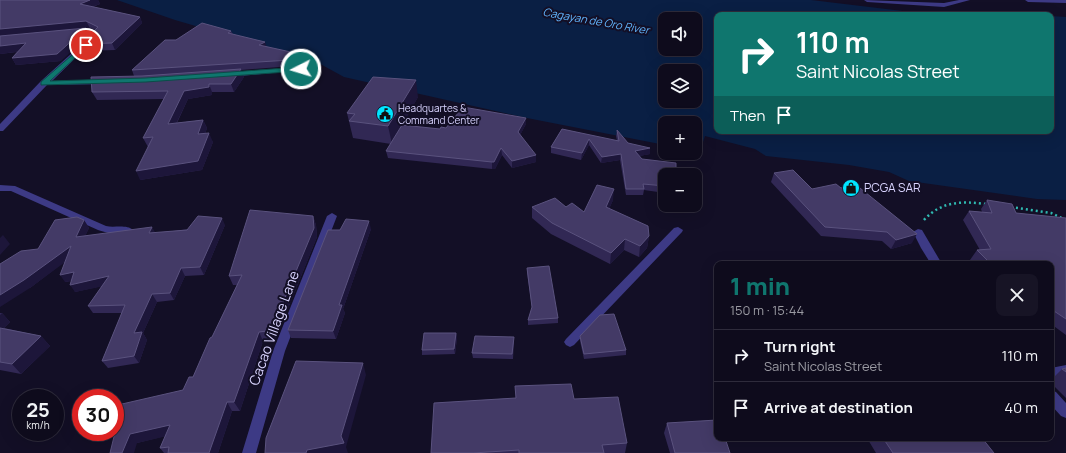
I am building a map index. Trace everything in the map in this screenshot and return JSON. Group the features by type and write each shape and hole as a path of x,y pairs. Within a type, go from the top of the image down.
{"street":[{"path":"867,0 944,5 967,0"},
{"path":"1028,0 1066,1"},
{"path":"0,129 44,84 97,34 90,32 67,34"},
{"path":"220,76 301,69"},
{"path":"44,84 115,81"},
{"path":"0,188 12,188 102,228 112,231 128,230"},
{"name":"Cacao Village Lane","path":"249,453 279,351 332,216"},
{"path":"570,342 678,230"},
{"path":"918,232 935,261"},
{"path":"1054,372 1066,370"},
{"path":"1054,399 1066,412"}],"path":[{"path":"918,232 924,219 937,207 962,201 991,205"},
{"path":"1006,207 1051,213 1066,220"}],"water":[{"name":"Cagayan de Oro River","path":"117,0 811,0 911,12 714,12 714,134 1054,134 1054,16 1066,17 1066,200 1037,199 909,181 889,172 849,165 766,156 755,149 705,136 702,145 702,116 658,116 658,144 527,118 344,77 313,60 175,20"}],"building":[{"path":"0,0 90,0 80,4 140,17 112,43 81,44 98,27 86,21 0,29"},
{"path":"202,23 231,31 228,33 265,42 259,45 300,54 290,60 132,70 165,40 176,40"},
{"path":"86,28 57,54 12,58 26,43 0,46 0,36"},
{"path":"241,69 231,84 209,84 209,87 184,91 168,124 203,120 198,134 209,133 198,161 136,171 153,137 143,138 168,91 92,92 91,77 142,76"},
{"path":"373,77 416,80 388,126 349,121 355,114 347,113"},
{"path":"463,107 526,118 518,132 536,155 512,161 501,148 494,162 492,162 386,151 402,125 440,129 441,127 446,128"},
{"path":"562,129 619,141 617,130 628,143 650,148 635,151 642,159 676,163 676,168 658,168 658,185 643,184 644,189 626,189 621,154 602,157 589,139 582,153 551,147"},
{"path":"793,170 812,189 836,184 841,188 855,184 917,234 896,240 887,232 825,227 774,173"},
{"path":"597,185 614,189 606,207 648,226 649,236 640,246 625,239 611,253 552,223 532,207 555,198 566,207 572,203 584,212"},
{"path":"987,200 1012,204 1016,213 1066,218 1066,319 1054,311 1054,261 988,261 977,250 991,249 969,211 992,213"},
{"path":"250,210 313,216 314,228 272,329 259,332 234,402 227,402 209,453 168,453 169,447 160,448 170,425 130,434 122,453 110,453 113,441 124,441 124,404 183,390 189,377 193,377 210,338 212,337 242,275 229,276"},
{"path":"198,216 222,218 200,267 181,268 170,293 152,294 134,333 142,332 134,356 102,361 125,305 88,306 109,276 70,285 74,272 60,275 71,246 24,280 0,295 0,264 21,251 38,249 55,220 77,217 84,220 76,237 152,227 149,233 187,230"},
{"path":"346,219 369,221 339,305 342,305 333,331 288,330 328,230 340,230"},
{"path":"549,266 558,318 528,320 532,307 527,268"},
{"path":"614,314 626,350 584,354 580,336 600,315"},
{"path":"0,328 41,336 12,364 0,362"},
{"path":"424,333 456,333 454,349 422,350"},
{"path":"475,336 514,337 512,354 472,353"},
{"path":"296,361 363,363 341,436 344,443 307,450 306,453 265,453 266,438"},
{"path":"571,384 574,399 618,397 627,443 602,445 604,453 519,453 519,450 473,453 431,453 434,403 516,398 515,386"},
{"path":"714,420 714,441 726,441 730,453 675,453 667,423"},
{"path":"885,441 984,441 994,453 893,453"}],"place":[{"name":"Headquartes & Command Center","path":"385,114"},
{"name":"PCGA SAR","path":"851,188"}],"route":[{"path":"86,45 44,84 146,80 248,74 301,69"}]}
